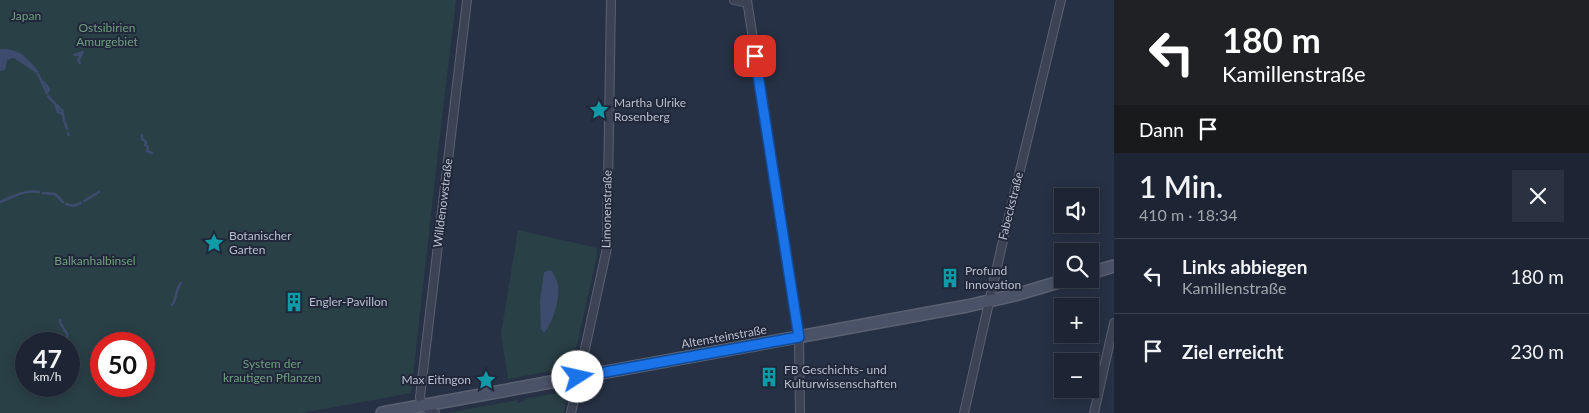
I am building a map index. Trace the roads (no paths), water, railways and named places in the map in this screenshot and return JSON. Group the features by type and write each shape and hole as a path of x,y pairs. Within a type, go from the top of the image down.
{"main road":[{"path":"1099,270 1114,266"},
{"name":"Altensteinstraße","path":"382,413 988,302 1054,283"}],"street":[{"name":"Willdenowstraße","path":"422,406 420,397 466,0"},
{"name":"Limonenstraße","path":"571,413 607,248 611,0"},
{"path":"734,0 747,2 799,337 800,413"},
{"name":"Fabeckstraße","path":"964,413 988,302 1061,0"},
{"path":"1094,413 1114,323"},
{"path":"422,406 435,413"}],"water":[{"path":"0,49 18,52 27,58 39,72 36,73 14,58 7,60 5,70 0,71"},
{"path":"551,270 558,283 558,298 553,317 544,333 541,329 540,301 544,272"}],"waterway":[{"path":"80,63 78,60 82,54 74,55 83,52"},
{"path":"38,74 47,93"},
{"path":"43,82 49,90 46,93"},
{"path":"48,96 56,105"},
{"path":"57,105 63,111 63,114"},
{"path":"56,106 58,112 63,114 64,121"},
{"path":"65,123 67,129"},
{"path":"142,135 142,139 148,147 147,151 152,153"},
{"path":"0,202 24,193 39,192"},
{"path":"84,201 99,192"},
{"path":"43,193 55,194 63,202"},
{"path":"66,204 73,206 81,203"},
{"path":"172,305 181,283"},
{"path":"61,324 66,332"}],"place":[{"name":"Martha Ulrike Rosenberg","path":"599,110"},
{"name":"Botanischer Garten","path":"214,243"},
{"name":"Profund Innovation","path":"950,278"},
{"name":"Engler-Pavillon","path":"294,302"},
{"name":"FB Geschichts- und Kulturwissenschaften","path":"769,377"},
{"name":"Max Eitingon","path":"486,380"}],"park label":[{"name":"Japan","path":"26,16"},
{"name":"Ostsibirien Amurgebiet","path":"107,35"},
{"name":"Balkanhalbinsel","path":"95,261"},
{"name":"System der krautigen Pflanzen","path":"272,371"}]}
